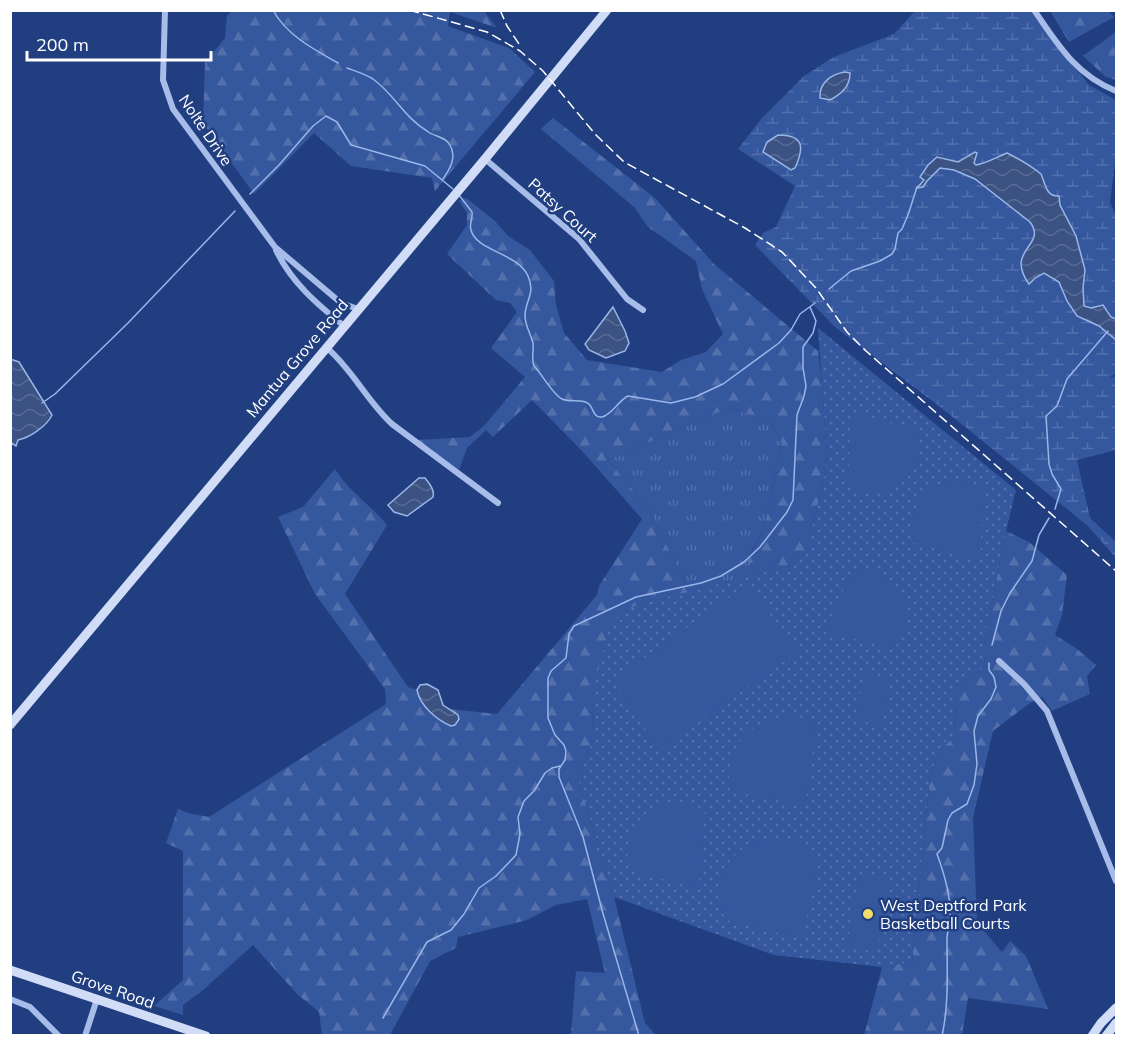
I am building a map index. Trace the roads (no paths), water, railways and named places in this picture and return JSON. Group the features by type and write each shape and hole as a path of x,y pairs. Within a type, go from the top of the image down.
{"main road":[{"name":"Mantua Grove Road","path":"10,725 485,159 607,10"},
{"name":"Grove Road","path":"10,970 206,1035"},
{"path":"1092,1035 1116,1008"},
{"path":"1106,1035 1116,1023"}],"street":[{"name":"Nolte Drive","path":"165,10 163,80 173,109 275,247 282,263 302,288 344,326"},
{"path":"1034,10 1060,49 1074,64 1116,91"},
{"name":"Patsy Court","path":"485,159 579,238 627,299 643,310"},
{"name":"Nolte Drive","path":"275,247 341,303 358,309"},
{"path":"327,348 337,356 380,414 498,503"},
{"path":"999,661 1024,684 1047,711 1116,881"},
{"path":"10,999 30,1006 59,1035"},
{"path":"85,1035 97,999"}],"water":[{"path":"845,72 850,73 844,90 830,100 820,98 820,93 827,80"},
{"path":"778,135 793,137 800,144 798,161 795,168 791,170 763,152 767,142"},
{"path":"977,153 974,163 976,165 1007,153 1011,155 1041,174 1049,192 1059,196 1060,205 1076,236 1085,270 1084,306 1091,308 1103,305 1111,317 1116,319 1116,340 1099,326 1077,316 1067,301 1059,282 1044,273 1029,284 1021,263 1034,237 1034,230 1030,222 975,179 954,170 940,168 923,187 917,188 924,180 920,177 937,157 958,162"},
{"path":"613,307 629,343 625,351 606,358 589,350 585,344"},
{"path":"10,359 19,362 52,415 37,431 18,440 16,446 11,443"},
{"path":"419,478 425,478 428,482 433,497 407,516 394,512 388,505"},
{"path":"427,684 438,690 443,705 458,715 459,719 455,725 451,726 440,720 422,702 417,690 420,685"}],"waterway":[{"path":"273,10 293,34 338,63"},
{"path":"347,68 373,79 419,126 448,142 453,158 443,179"},
{"path":"250,194 313,126 326,116 337,122 351,145 425,166 453,189"},
{"path":"829,289 851,271 880,261 892,254 917,187"},
{"path":"459,195 472,212 471,228 474,237 516,262 528,276 531,292 525,316 533,343 534,366 559,397 565,400 586,402 599,417 606,416 628,396 671,403 695,397 723,384 779,343 791,330 800,314 815,303"},
{"path":"42,403 55,394 128,323 235,211"},
{"path":"639,1036 583,837 559,777 559,769 565,760 566,751 555,735 548,718 548,678 551,671 566,658 569,634 574,626 636,597 701,583 721,576 744,562 760,547 787,512 793,500 797,415 806,386 803,347 813,333 816,321 810,307"},
{"path":"1055,509 1061,489 1049,464 1046,416 1057,406 1067,379 1108,331"},
{"path":"992,645 1001,611 1010,593 1032,561 1039,535 1049,518"},
{"path":"942,1036 947,1000 947,939 950,908 947,884 937,854 942,848 948,820 952,813 967,804 974,785 977,764 974,731 978,716 991,699 996,687 994,677 989,670 989,663"},
{"path":"383,1018 427,942 451,930 464,914 479,888 496,876 516,855 520,834 518,817 524,801 534,791 545,773 560,766"}],"railway":[{"path":"409,10 487,32 520,51 543,71 595,134 624,162 745,228 782,252 816,288 847,332 866,351 1116,571"},
{"path":"500,10 507,26 521,47"}],"place":[{"name":"West Deptford Park Basketball Courts","path":"868,914"}]}
